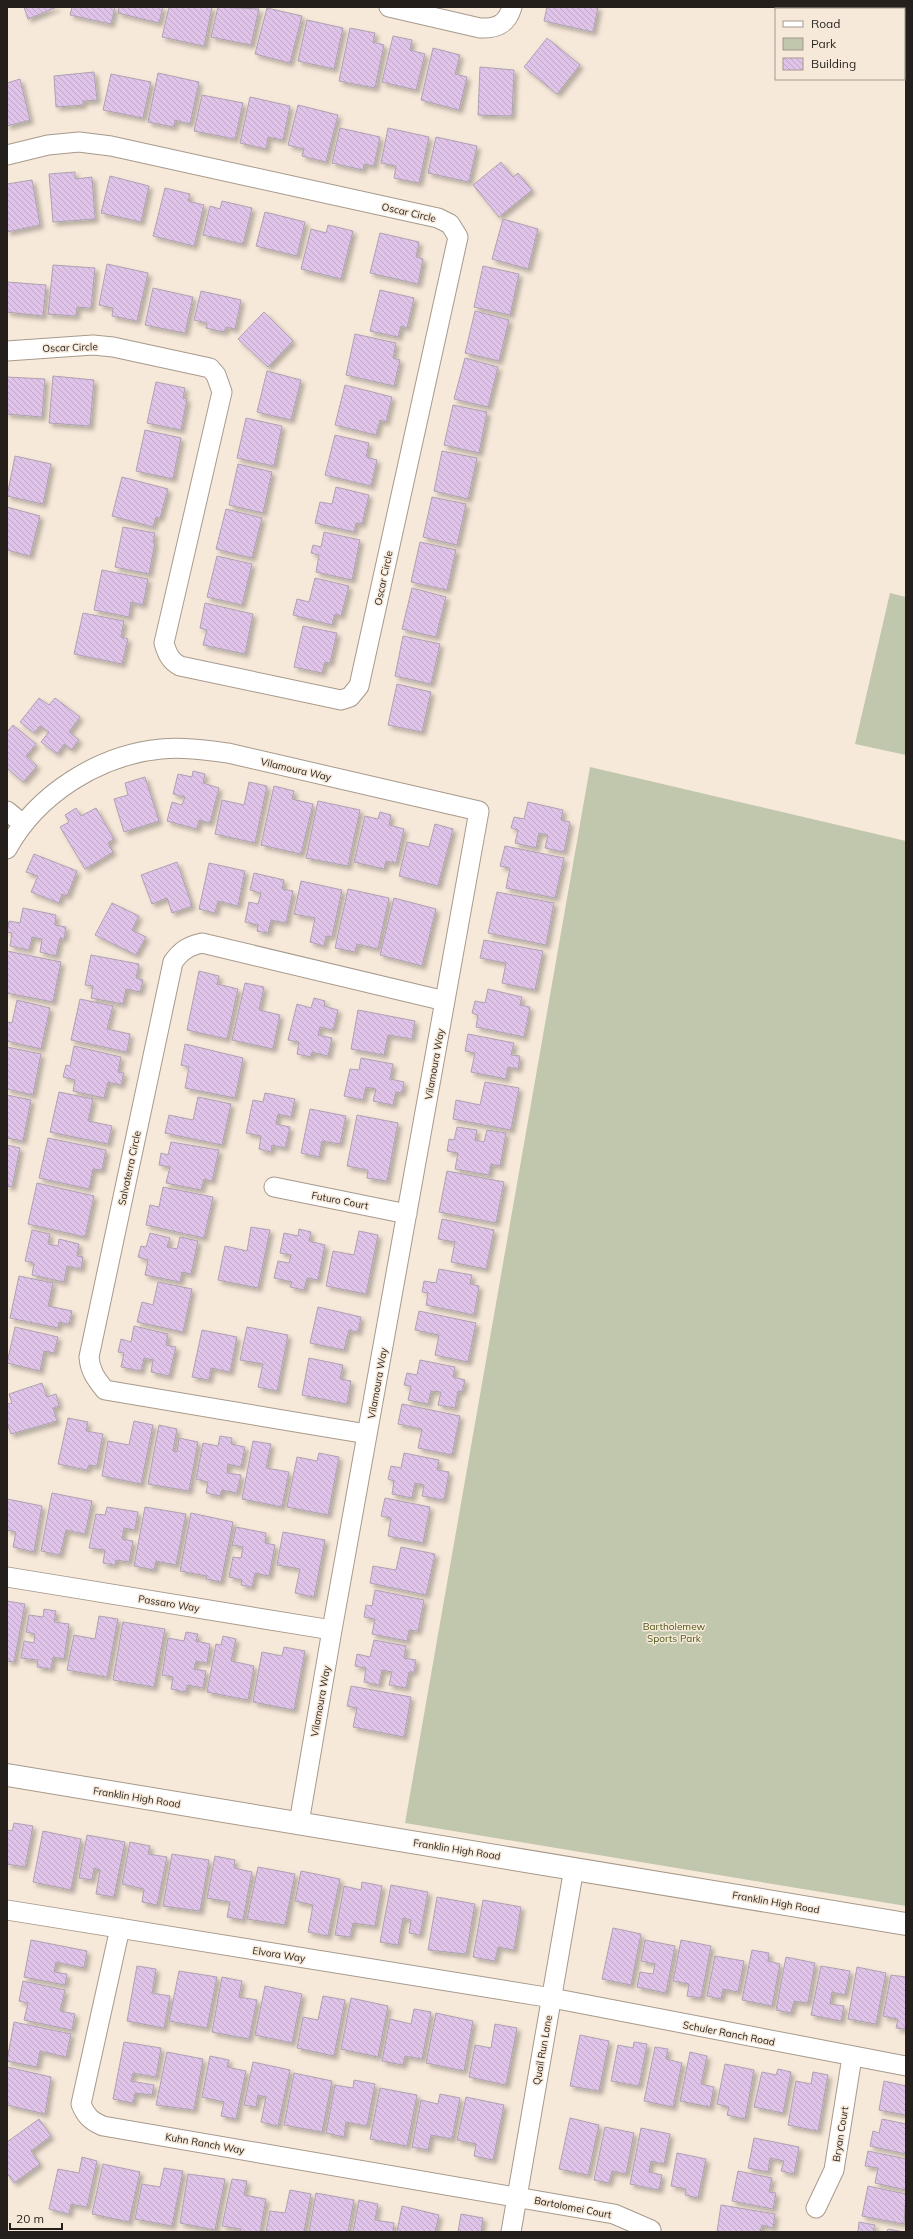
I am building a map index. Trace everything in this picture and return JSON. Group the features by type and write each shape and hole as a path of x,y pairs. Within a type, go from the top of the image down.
{"street":[{"path":"389,7 480,28 493,29 503,23 510,14 512,7"},
{"name":"Oscar Circle","path":"7,155 48,145 79,142 110,146 438,218 455,229 458,237 359,686 350,697 341,700 180,666 167,654 164,643 222,392 216,375 210,368 113,347 94,345 7,351"},
{"name":"Vilamoura Way","path":"7,849 23,824 56,792 84,773 126,756 160,750 194,749 228,753 479,811 332,1630 299,1823"},
{"path":"7,811 23,824"},
{"name":"Salvaterra Circle","path":"367,1434 105,1390 95,1378 90,1368 88,1357 173,962 179,953 190,946 202,943 445,1001"},
{"name":"Futuro Court","path":"274,1187 407,1214"},
{"name":"Passaro Way","path":"7,1577 332,1630"},
{"name":"Franklin High Road","path":"7,1775 906,1924"},
{"name":"Quail Run Lane","path":"511,2232 516,2196 574,1868"},
{"name":"Elvora Way","path":"7,1910 552,1998"},
{"name":"Kuhn Ranch Way","path":"120,1928 81,2104 85,2114 92,2121 103,2126 516,2196"},
{"name":"Schuler Ranch Road","path":"552,1998 852,2057 906,2066"},
{"name":"Bryan Court","path":"816,2208 834,2170 852,2057"},
{"name":"Bartolomei Court","path":"516,2196 614,2214 651,2230"}],"green space":[{"path":"890,593 906,597 906,755 855,744"},
{"name":"Bartholemew Sports Park","path":"590,767 906,841 906,1906 405,1823"}],"building":[{"path":"24,7 57,7 28,19"},
{"path":"72,7 115,7 111,24 70,15"},
{"path":"119,7 163,7 159,23 118,13"},
{"path":"169,7 212,7 204,46 162,37"},
{"path":"218,7 259,9 251,45 211,37"},
{"path":"547,7 598,7 593,32 544,21"},
{"path":"267,8 302,16 290,63 255,54"},
{"path":"307,20 343,28 334,69 298,61"},
{"path":"350,28 375,33 373,42 384,45 375,88 339,81"},
{"path":"393,36 412,40 410,50 425,54 416,90 382,82"},
{"path":"547,38 580,65 557,94 524,67"},
{"path":"433,48 460,55 455,74 467,77 459,110 421,100"},
{"path":"480,67 514,70 512,116 478,115"},
{"path":"94,72 97,100 83,101 83,105 56,107 54,76"},
{"path":"158,73 199,82 190,124 175,120 174,127 148,122"},
{"path":"111,74 151,82 143,118 103,110"},
{"path":"20,79 30,120 7,126 7,83"},
{"path":"202,95 243,103 235,139 194,131"},
{"path":"250,97 290,106 283,140 268,137 266,149 240,143"},
{"path":"298,105 338,115 326,162 302,156 304,149 288,145"},
{"path":"340,128 380,137 374,166 364,164 363,170 332,163"},
{"path":"388,128 429,137 419,183 394,178 396,166 381,163"},
{"path":"436,137 477,146 469,182 428,173"},
{"path":"501,162 513,177 518,173 532,190 499,217 473,185"},
{"path":"75,172 75,179 92,177 95,219 53,222 49,174"},
{"path":"110,176 149,186 141,222 101,213"},
{"path":"32,180 40,225 7,232 7,184"},
{"path":"165,188 190,194 188,201 204,205 194,246 153,236"},
{"path":"222,201 252,208 243,244 203,235 210,206 220,209"},
{"path":"265,212 305,222 297,256 256,246"},
{"path":"503,219 538,229 528,269 492,259"},
{"path":"328,225 353,231 341,279 301,269 311,229 326,233"},
{"path":"380,233 419,242 416,257 423,259 418,284 370,273"},
{"path":"107,264 148,273 137,321 112,316 113,308 99,305"},
{"path":"53,265 95,268 91,308 77,307 76,316 48,314"},
{"path":"483,266 519,274 510,315 474,307"},
{"path":"7,282 46,285 43,316 7,312"},
{"path":"153,288 193,297 185,333 145,325"},
{"path":"380,290 414,298 407,328 401,326 398,337 370,331"},
{"path":"201,291 241,300 235,329 226,327 224,332 206,328 207,323 194,320"},
{"path":"475,311 509,320 499,361 465,353"},
{"path":"264,312 293,341 268,367 238,339"},
{"path":"355,334 396,343 393,358 400,360 394,386 346,375"},
{"path":"465,358 498,367 488,407 454,399"},
{"path":"267,371 301,380 291,420 257,412"},
{"path":"53,376 94,380 90,426 49,423"},
{"path":"7,377 45,379 42,417 7,414"},
{"path":"156,382 185,388 183,398 187,399 181,430 147,423"},
{"path":"345,385 392,397 386,422 380,420 376,435 335,425"},
{"path":"453,405 487,412 479,453 444,445"},
{"path":"246,418 282,426 274,466 237,458"},
{"path":"145,430 181,438 173,479 136,471"},
{"path":"335,435 369,443 366,457 377,460 371,486 325,475"},
{"path":"442,451 477,458 468,499 434,491"},
{"path":"15,456 51,464 43,504 7,496"},
{"path":"238,464 272,472 263,513 229,505"},
{"path":"122,477 168,489 160,518 156,517 153,527 112,516"},
{"path":"336,487 369,495 362,524 356,523 354,532 315,523 320,502 332,504"},
{"path":"432,497 466,504 457,545 423,537"},
{"path":"7,507 40,516 30,556 7,550"},
{"path":"226,509 262,518 252,558 216,549"},
{"path":"123,527 155,533 153,542 155,542 149,574 115,567"},
{"path":"324,532 360,540 352,580 316,572 319,555 311,553 313,545 321,547"},
{"path":"420,542 456,550 447,590 411,582"},
{"path":"217,556 252,564 242,605 207,597"},
{"path":"102,570 148,579 143,605 131,602 129,617 94,610"},
{"path":"315,578 349,586 341,616 335,614 332,625 293,615 297,599 309,602"},
{"path":"412,588 446,597 436,637 402,629"},
{"path":"205,603 253,614 245,654 203,645 207,630 200,628"},
{"path":"83,613 124,621 121,637 128,639 122,664 74,654"},
{"path":"303,626 337,633 330,663 325,662 322,673 294,667"},
{"path":"403,636 440,644 431,684 395,676"},
{"path":"397,684 431,692 422,732 388,725"},
{"path":"39,698 49,705 55,698 80,717 69,732 79,740 71,750 64,744 57,754 41,742 49,732 40,726 34,733 20,722"},
{"path":"13,725 36,744 26,756 37,766 23,782 7,768 7,732"},
{"path":"193,771 205,774 203,783 219,788 210,823 199,820 197,829 167,821 172,802 182,805 185,797 173,794 178,774 192,777"},
{"path":"145,777 159,821 124,832 114,799 128,795 125,783"},
{"path":"249,782 267,786 255,843 215,834 222,800 244,805"},
{"path":"274,786 294,791 292,799 313,804 301,854 261,845"},
{"path":"318,801 360,810 348,866 306,858"},
{"path":"528,802 563,810 561,820 570,822 564,852 545,848 548,835 539,833 536,848 515,843 518,830 511,828 514,817 524,819"},
{"path":"76,808 81,816 96,808 114,839 108,843 113,852 85,869 60,827 69,822 65,815"},
{"path":"380,812 391,815 389,825 404,829 396,863 386,861 384,869 354,862 365,816 378,819"},
{"path":"435,824 453,829 438,886 399,876 407,842 429,847"},
{"path":"505,846 564,858 555,898 506,888 510,868 500,866"},
{"path":"34,854 77,871 67,896 62,894 59,903 31,892 38,876 26,872"},
{"path":"177,862 192,906 172,913 167,898 152,904 141,875"},
{"path":"209,863 245,871 238,906 218,901 215,913 199,909"},
{"path":"254,873 284,880 282,889 293,891 286,923 271,920 268,933 257,931 258,925 245,922 249,902 258,904 261,893 250,890"},
{"path":"301,881 342,890 332,937 326,936 324,946 310,942 315,918 294,914"},
{"path":"348,889 389,898 378,949 357,944 355,952 335,948"},
{"path":"497,892 554,903 546,945 488,933"},
{"path":"394,898 436,909 422,966 380,955"},
{"path":"112,903 139,916 132,930 146,937 136,955 95,935"},
{"path":"23,908 56,915 55,925 66,927 64,939 60,938 56,956 40,952 42,939 32,937 29,950 10,946 12,933 7,932 9,921 20,923"},
{"path":"484,940 543,951 535,990 502,983 506,963 480,958"},
{"path":"7,951 61,962 53,1002 7,993"},
{"path":"91,955 139,964 136,978 143,980 140,992 126,989 123,1004 91,998 93,986 85,985"},
{"path":"199,971 219,976 217,984 238,989 227,1039 187,1030"},
{"path":"245,983 264,987 259,1010 280,1015 273,1049 232,1040"},
{"path":"488,989 522,997 520,1005 530,1007 524,1037 476,1027 478,1015 472,1013 475,1001 485,1003"},
{"path":"314,998 325,1001 324,1006 338,1010 333,1030 320,1027 318,1035 332,1038 328,1056 312,1052 311,1057 297,1054 299,1042 288,1040 297,1004 311,1008"},
{"path":"80,999 113,1006 107,1029 130,1034 127,1052 71,1040"},
{"path":"17,1000 50,1008 41,1049 7,1041 7,1022 12,1023"},
{"path":"358,1010 415,1021 412,1039 388,1035 384,1055 351,1049"},
{"path":"468,1034 514,1043 511,1055 520,1056 518,1069 508,1067 506,1079 471,1072 475,1053 465,1051"},
{"path":"185,1044 243,1058 235,1098 185,1088 189,1067 181,1065"},
{"path":"74,1046 121,1057 118,1072 124,1073 121,1085 108,1082 104,1098 73,1091 75,1080 63,1077 66,1065 70,1066"},
{"path":"7,1047 41,1054 33,1095 7,1089"},
{"path":"361,1058 393,1064 390,1079 404,1082 402,1093 396,1092 393,1105 373,1101 376,1089 366,1087 363,1100 344,1096 350,1069 359,1070"},
{"path":"485,1082 519,1088 511,1130 453,1119 456,1100 480,1105"},
{"path":"59,1092 93,1099 88,1121 112,1126 108,1144 50,1132"},
{"path":"265,1093 295,1099 291,1117 278,1114 276,1124 290,1127 285,1148 272,1145 271,1152 259,1149 261,1136 246,1133 253,1100 263,1102"},
{"path":"7,1095 31,1100 23,1141 7,1138"},
{"path":"198,1097 231,1104 222,1145 165,1133 169,1115 193,1120"},
{"path":"310,1109 346,1116 340,1144 322,1141 319,1157 301,1153"},
{"path":"357,1115 398,1123 387,1181 367,1178 368,1170 347,1166"},
{"path":"457,1127 477,1130 475,1140 484,1142 487,1130 506,1133 500,1166 491,1164 489,1175 455,1169 458,1153 447,1151 449,1139 454,1140"},
{"path":"48,1138 106,1150 102,1170 93,1169 89,1189 39,1178"},
{"path":"171,1142 219,1150 212,1181 204,1179 201,1190 166,1183 170,1167 159,1165 161,1153 168,1155"},
{"path":"7,1145 20,1148 12,1187 7,1186"},
{"path":"447,1171 504,1182 496,1223 439,1212"},
{"path":"37,1183 94,1196 85,1237 28,1224"},
{"path":"163,1187 213,1197 204,1238 146,1225 150,1205 159,1207"},
{"path":"442,1219 494,1230 486,1269 451,1262 455,1242 438,1239"},
{"path":"251,1227 270,1230 258,1288 218,1280 225,1246 247,1251"},
{"path":"299,1229 311,1232 309,1241 325,1245 318,1280 307,1278 304,1290 290,1287 292,1282 274,1278 278,1261 289,1263 291,1255 280,1253 284,1233 298,1236"},
{"path":"32,1230 50,1234 48,1244 58,1246 59,1239 79,1244 77,1256 83,1257 81,1269 67,1266 64,1282 32,1275 34,1263 25,1261"},
{"path":"359,1231 378,1235 366,1294 326,1286 333,1251 354,1255"},
{"path":"150,1233 170,1238 167,1247 177,1249 180,1237 198,1241 191,1274 182,1272 180,1282 145,1275 148,1260 138,1257 141,1246 146,1247"},
{"path":"439,1269 472,1275 470,1284 479,1286 474,1315 426,1305 428,1293 422,1292 424,1281 436,1283"},
{"path":"19,1276 53,1283 48,1306 72,1311 69,1324 59,1322 58,1328 10,1318"},
{"path":"158,1282 192,1289 183,1332 137,1322 142,1302 153,1305"},
{"path":"318,1307 361,1317 358,1332 349,1330 344,1350 310,1343"},
{"path":"419,1311 476,1323 468,1362 435,1355 439,1335 415,1330"},
{"path":"134,1326 168,1334 166,1345 176,1347 169,1376 151,1372 153,1360 144,1358 141,1371 121,1367 124,1353 118,1352 121,1339 131,1342"},
{"path":"15,1327 58,1337 54,1353 44,1351 40,1371 7,1363"},
{"path":"247,1327 288,1335 277,1391 258,1387 263,1364 240,1360"},
{"path":"202,1330 237,1337 230,1372 211,1368 209,1380 192,1377"},
{"path":"309,1358 343,1365 340,1379 351,1381 347,1404 302,1395"},
{"path":"420,1360 455,1367 453,1377 465,1380 462,1392 458,1391 455,1408 438,1405 441,1392 431,1391 428,1404 408,1400 411,1386 404,1385 407,1373 417,1375"},
{"path":"42,1383 47,1397 56,1394 59,1406 53,1408 57,1421 11,1434 7,1423 7,1404 12,1403 9,1394"},
{"path":"402,1404 460,1416 452,1455 418,1448 422,1429 398,1424"},
{"path":"68,1418 88,1422 86,1431 103,1434 97,1466 89,1465 87,1470 58,1464"},
{"path":"134,1421 153,1425 141,1484 102,1476 108,1441 129,1445"},
{"path":"159,1425 177,1429 173,1451 177,1452 179,1438 198,1442 189,1491 148,1484"},
{"path":"220,1436 232,1438 231,1444 245,1447 241,1467 228,1464 227,1473 241,1475 237,1493 222,1490 220,1496 206,1493 208,1482 196,1479 203,1443 218,1446"},
{"path":"253,1441 271,1444 266,1468 289,1472 282,1507 242,1499"},
{"path":"319,1453 339,1457 328,1515 287,1507 297,1457 317,1461"},
{"path":"404,1453 439,1460 437,1470 449,1472 444,1500 422,1496 424,1485 415,1483 412,1498 392,1494 394,1481 388,1479 391,1466 401,1468"},
{"path":"52,1493 92,1501 85,1534 66,1530 60,1555 41,1551"},
{"path":"385,1498 430,1507 423,1543 388,1536 391,1518 381,1516"},
{"path":"7,1499 42,1506 34,1552 13,1547 16,1532 7,1530"},
{"path":"107,1507 138,1512 135,1530 124,1528 122,1539 133,1541 129,1562 116,1560 115,1565 103,1563 105,1550 89,1548 96,1514 105,1515"},
{"path":"145,1507 186,1514 176,1565 156,1561 154,1570 134,1566"},
{"path":"191,1513 233,1522 221,1582 206,1579 207,1576 180,1571"},
{"path":"236,1527 266,1533 265,1543 275,1545 269,1576 255,1573 252,1587 241,1585 242,1580 229,1577 233,1557 241,1558 243,1547 232,1545"},
{"path":"283,1532 325,1540 314,1597 295,1593 300,1569 277,1565"},
{"path":"401,1547 435,1554 426,1595 370,1583 373,1566 396,1570"},
{"path":"375,1590 424,1600 418,1631 409,1630 407,1641 372,1634 375,1619 364,1617 366,1605 372,1606"},
{"path":"7,1601 25,1604 14,1662 7,1661"},
{"path":"44,1609 56,1611 54,1622 69,1624 64,1659 53,1657 51,1669 37,1667 38,1660 21,1658 24,1641 34,1643 35,1634 26,1632 29,1615 43,1617"},
{"path":"99,1616 118,1619 107,1677 67,1670 74,1635 95,1639"},
{"path":"123,1622 165,1629 154,1687 113,1680"},
{"path":"186,1632 198,1634 196,1641 210,1644 207,1663 196,1661 194,1669 206,1671 203,1688 187,1685 186,1692 171,1689 173,1677 162,1675 168,1638 184,1641"},
{"path":"223,1636 236,1639 231,1661 254,1666 248,1700 207,1692 216,1644 221,1645"},
{"path":"374,1640 406,1646 404,1658 416,1660 414,1672 409,1672 406,1688 389,1685 392,1672 382,1670 379,1685 364,1682 366,1668 355,1666 357,1654 370,1657"},
{"path":"284,1647 305,1651 294,1710 253,1702 262,1652 282,1656"},
{"path":"351,1686 411,1697 404,1737 353,1727 357,1708 347,1706"},
{"path":"14,1823 33,1826 25,1867 7,1864 7,1830 12,1831"},
{"path":"43,1831 81,1839 71,1890 33,1882"},
{"path":"87,1835 125,1842 114,1897 96,1894 100,1870 94,1868 92,1880 79,1878"},
{"path":"130,1842 150,1846 148,1854 167,1857 157,1905 142,1902 144,1889 122,1884"},
{"path":"172,1854 209,1860 200,1911 163,1906"},
{"path":"215,1856 235,1860 234,1868 252,1872 243,1920 227,1917 230,1902 207,1898"},
{"path":"258,1867 295,1874 285,1925 247,1919"},
{"path":"301,1871 340,1879 328,1936 308,1932 313,1905 295,1901"},
{"path":"362,1882 382,1886 375,1926 353,1923 350,1937 335,1935 344,1886 361,1890"},
{"path":"391,1885 428,1892 420,1935 409,1933 411,1920 403,1918 398,1945 380,1942"},
{"path":"437,1897 475,1904 466,1954 428,1950"},
{"path":"483,1900 521,1907 514,1950 498,1947 495,1961 473,1957"},
{"path":"613,1928 641,1934 631,1985 602,1979"},
{"path":"31,1940 87,1951 84,1968 56,1962 54,1972 67,1974 65,1985 24,1977"},
{"path":"645,1940 675,1946 666,1993 637,1987 640,1972 653,1974 655,1964 641,1961"},
{"path":"681,1940 711,1946 701,1998 687,1996 689,1984 673,1981"},
{"path":"752,1950 769,1953 768,1961 780,1964 772,2006 742,2000"},
{"path":"715,1956 744,1961 738,1992 723,1989 721,1999 707,1996"},
{"path":"786,1957 815,1963 808,2003 794,2001 791,2013 776,2010"},
{"path":"137,1966 156,1969 152,1993 170,1996 164,2028 127,2021"},
{"path":"821,1966 850,1971 845,1995 832,1992 830,2004 844,2006 841,2021 811,2015"},
{"path":"857,1967 886,1973 876,2024 848,2019"},
{"path":"179,1971 217,1977 207,2028 169,2021"},
{"path":"891,1975 906,1977 906,2029 896,2028 898,2019 883,2016"},
{"path":"222,1977 242,1981 239,1997 257,2000 249,2039 212,2032"},
{"path":"23,1981 65,1990 60,2011 75,2014 72,2030 24,2020 28,2003 19,2001"},
{"path":"265,1986 302,1994 292,2043 255,2035"},
{"path":"323,1996 345,2000 334,2056 297,2048 303,2017 318,2020"},
{"path":"351,1998 388,2006 378,2057 341,2049"},
{"path":"414,2009 431,2012 422,2059 405,2056 403,2065 382,2061 390,2019 411,2024"},
{"path":"436,2013 473,2021 464,2071 426,2063"},
{"path":"14,2022 71,2034 66,2057 40,2051 37,2067 7,2061"},
{"path":"495,2024 517,2028 506,2085 469,2077 475,2045 491,2048"},
{"path":"580,2035 609,2041 599,2091 570,2086"},
{"path":"124,2042 161,2048 156,2077 133,2073 131,2081 154,2085 152,2095 135,2093 133,2103 113,2099"},
{"path":"634,2042 647,2044 639,2086 611,2081 618,2045 633,2048"},
{"path":"655,2047 668,2049 666,2059 682,2063 673,2107 644,2101"},
{"path":"167,2052 203,2059 194,2110 156,2105"},
{"path":"690,2052 707,2056 701,2084 714,2087 710,2107 680,2101"},
{"path":"210,2056 229,2060 227,2067 246,2071 236,2119 221,2116 224,2102 202,2097"},
{"path":"253,2062 290,2070 278,2126 261,2122 266,2097 258,2095 256,2107 244,2105"},
{"path":"725,2064 754,2070 745,2119 727,2115 729,2107 717,2104"},
{"path":"7,2067 51,2077 45,2114 7,2105"},
{"path":"778,2069 791,2072 783,2113 754,2107 762,2072 776,2075"},
{"path":"813,2072 828,2075 818,2131 788,2125 796,2081 811,2084"},
{"path":"294,2073 332,2081 322,2132 284,2125"},
{"path":"354,2080 375,2084 367,2126 346,2122 344,2137 326,2133 335,2085 353,2088"},
{"path":"884,2081 906,2086 906,2115 879,2110"},
{"path":"380,2088 417,2095 407,2146 370,2139"},
{"path":"440,2094 460,2098 452,2139 431,2135 428,2150 412,2147 421,2100 438,2104"},
{"path":"466,2097 504,2105 493,2160 474,2156 476,2144 457,2140"},
{"path":"570,2118 599,2125 588,2175 559,2169"},
{"path":"39,2119 51,2136 31,2151 40,2164 14,2183 7,2173 7,2142"},
{"path":"882,2119 906,2124 906,2154 870,2146 873,2131 879,2133"},
{"path":"605,2127 634,2133 626,2174 612,2171 609,2183 594,2180"},
{"path":"641,2128 670,2134 664,2164 651,2161 649,2172 662,2175 659,2190 630,2184"},
{"path":"754,2138 799,2147 794,2174 781,2171 784,2161 770,2158 768,2172 748,2168"},
{"path":"868,2151 906,2159 906,2190 875,2183 878,2168 865,2166"},
{"path":"677,2153 706,2159 698,2198 685,2195 686,2189 671,2186"},
{"path":"82,2157 97,2161 87,2207 71,2204 69,2214 49,2209 58,2169 79,2173"},
{"path":"103,2164 140,2172 129,2222 92,2214"},
{"path":"164,2168 183,2171 172,2226 135,2219 142,2184 160,2187"},
{"path":"738,2171 772,2178 769,2192 776,2193 773,2209 732,2201"},
{"path":"188,2174 225,2179 215,2230 180,2223"},
{"path":"232,2179 247,2181 244,2195 266,2199 260,2232 240,2232 241,2229 222,2226"},
{"path":"868,2186 906,2194 904,2224 862,2216"},
{"path":"290,2190 311,2194 304,2232 266,2232 270,2211 285,2213"},
{"path":"316,2193 354,2200 348,2232 309,2232"},
{"path":"359,2200 378,2204 375,2220 394,2223 393,2232 353,2232"},
{"path":"721,2205 775,2214 773,2228 762,2225 760,2232 717,2232"},
{"path":"402,2206 439,2215 435,2232 397,2232"},
{"path":"461,2214 483,2218 481,2232 458,2232"},
{"path":"859,2222 875,2225 873,2232 858,2232"},
{"path":"888,2229 904,2232 887,2232"}]}
